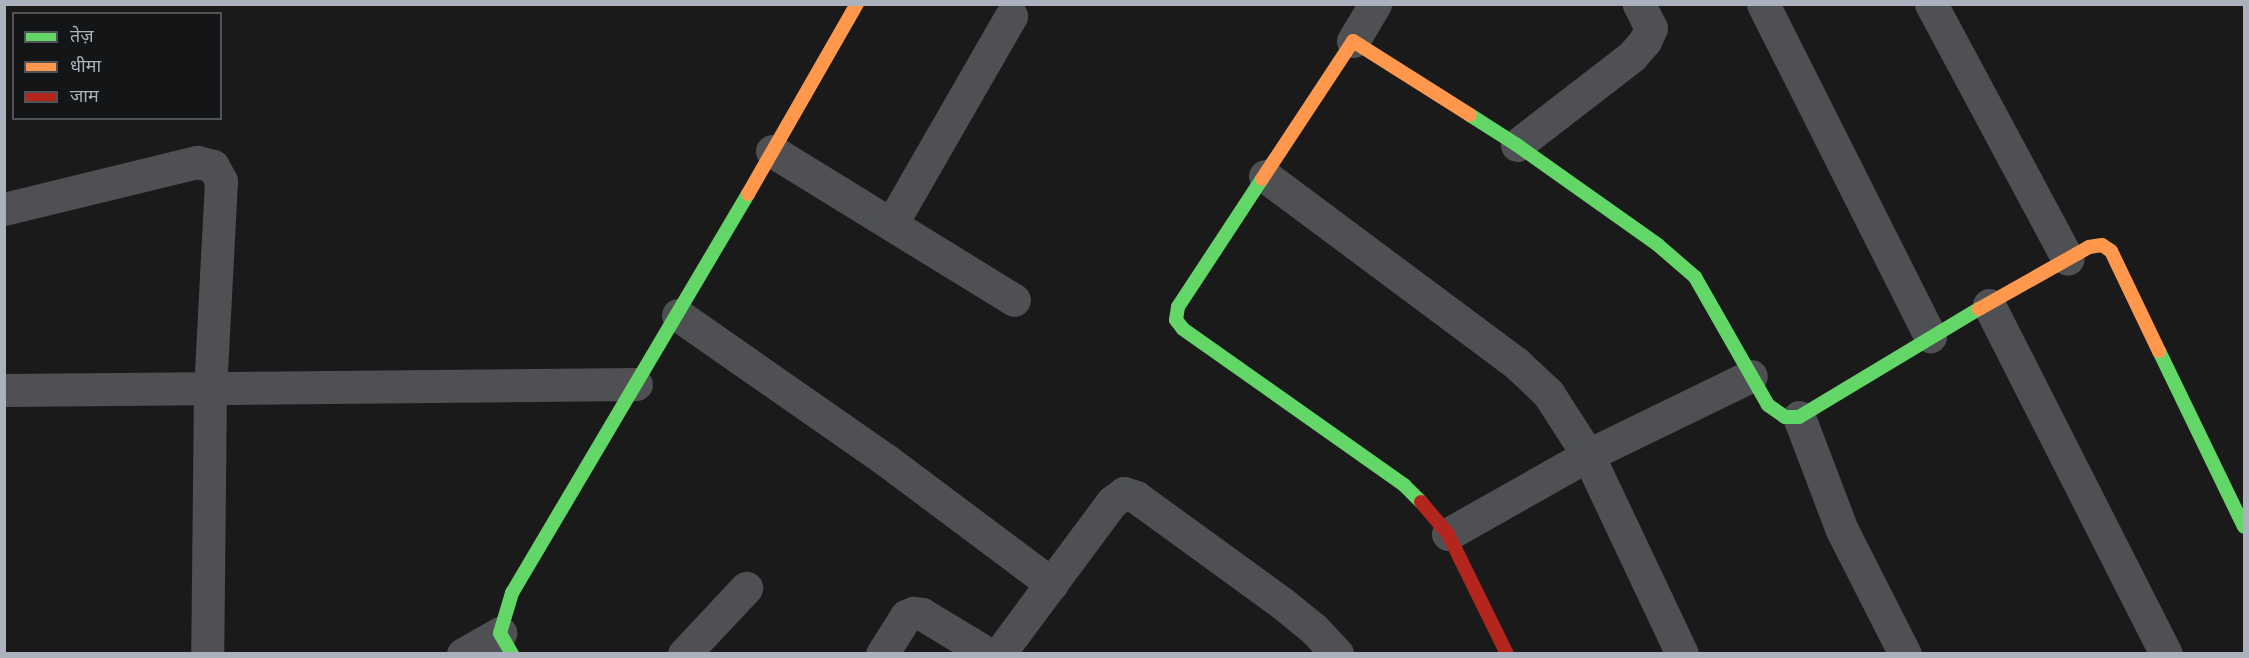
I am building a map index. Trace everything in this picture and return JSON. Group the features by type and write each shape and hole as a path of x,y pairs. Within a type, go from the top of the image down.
{"street":[{"path":"463,654 506,643 512,593 678,315 857,4"},
{"path":"1375,4 1178,307 1176,320 1183,329 1404,485 1448,534 1507,654"},
{"path":"1517,145 1632,56 1645,41 1651,28 1639,4"},
{"path":"1763,4 1930,336"},
{"path":"1931,4 2068,260"},
{"path":"892,223 1011,16"},
{"path":"1353,40 1517,145 1658,245 1695,277 1768,405 1785,417 1799,417 1930,336 2089,247 2102,245 2111,251 2244,527"},
{"path":"772,151 1014,300"},
{"path":"4,209 196,162 213,166 221,181 210,389 207,654"},
{"path":"1265,176 1516,363 1548,393 1588,455 1682,654"},
{"path":"1989,305 2166,654"},
{"path":"678,315 886,460 1052,584"},
{"path":"1448,534 1588,455 1751,376"},
{"path":"4,390 636,384"},
{"path":"1799,417 1842,530 1905,654"},
{"path":"999,654 1112,502 1124,493 1136,497 1282,603 1314,629 1337,654"},
{"path":"684,654 746,588"},
{"path":"882,654 906,616 913,613 922,614 988,654"}],"traffic: fast":[{"path":"1470,115 1517,145 1658,245 1695,277 1768,405 1785,417 1799,417 1979,309"},
{"path":"1262,179 1178,307 1176,320 1183,329 1404,485 1421,502"},
{"path":"512,654 500,633 512,593 748,194"},
{"path":"2159,351 2244,527"}],"traffic: slow":[{"path":"748,194 857,4"},
{"path":"1262,179 1353,41 1470,115"},
{"path":"1979,309 2089,247 2102,245 2111,251 2159,351"}],"traffic: jam":[{"path":"1421,502 1448,534 1507,654"}]}
